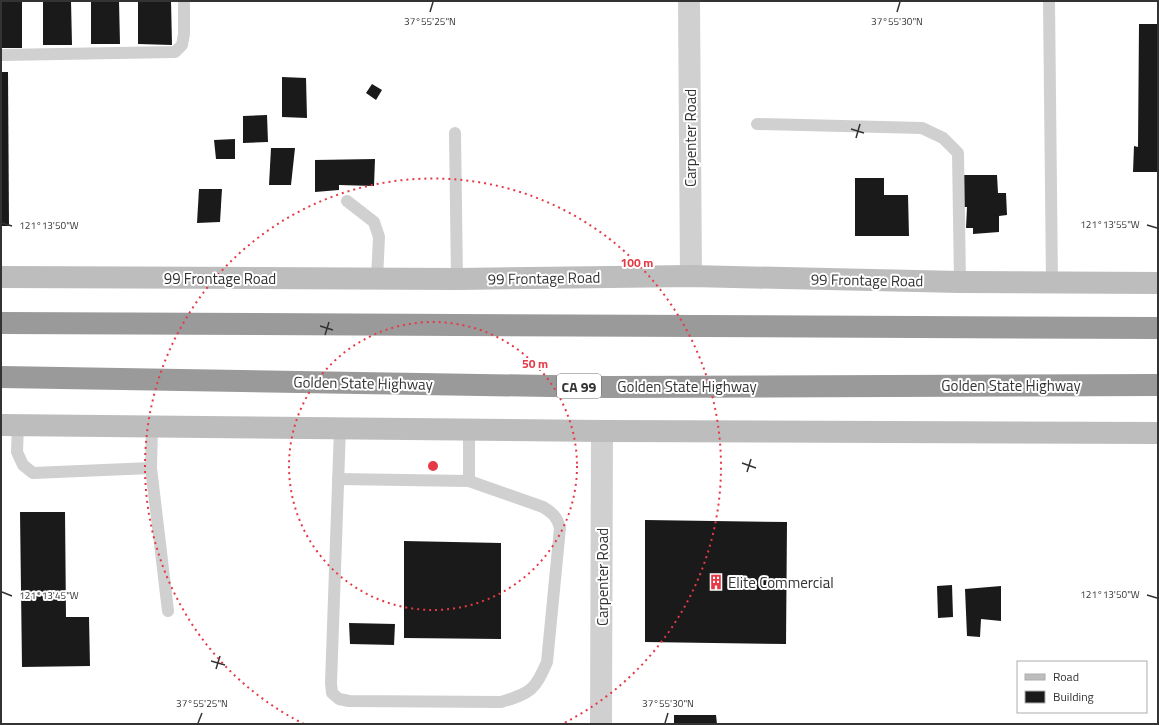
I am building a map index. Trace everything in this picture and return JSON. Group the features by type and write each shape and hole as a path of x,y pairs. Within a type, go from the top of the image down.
{"highway":[{"path":"1,323 1158,328"},
{"name":"Golden State Highway","path":"1,377 607,387 1158,385"}],"street":[{"name":"Carpenter Road","path":"689,1 691,276"},
{"name":"99 Frontage Road","path":"1,277 457,279 691,276 960,282 1158,284"},
{"path":"9,425 602,431 1158,433"},
{"name":"Carpenter Road","path":"602,431 602,724"}],"lane":[{"path":"1,55 175,52 182,45 184,34 184,1"},
{"path":"1049,1 1052,283"},
{"path":"756,124 922,128 943,138 958,153 960,282"},
{"path":"455,133 457,279"},
{"path":"347,201 374,222 379,237 377,279"},
{"path":"9,425 17,452 23,465 33,473 151,468"},
{"path":"152,427 151,468 168,611"},
{"path":"338,479 469,481 543,507 551,512 557,519 560,528 547,662 539,681 525,694 502,702 349,701 339,699 332,693 330,683 338,479 340,428"},
{"path":"469,430 469,481"}],"building":[{"path":"1,1 22,1 22,48 1,48"},
{"path":"43,1 71,1 72,45 43,45"},
{"path":"91,1 119,1 120,44 91,44"},
{"path":"138,1 171,1 172,45 138,44"},
{"path":"1139,24 1158,24 1158,172 1133,172 1134,146 1138,147"},
{"path":"1,72 8,72 9,226 1,226"},
{"path":"282,77 306,78 307,118 282,117"},
{"path":"372,84 382,90 376,100 366,93"},
{"path":"267,115 268,142 243,143 243,116"},
{"path":"235,139 235,159 216,159 214,140"},
{"path":"271,148 295,148 291,185 269,185"},
{"path":"375,159 374,186 339,185 339,190 315,192 315,160"},
{"path":"962,175 997,175 998,193 1006,193 1007,215 999,216 999,232 973,234 973,228 966,228 967,207 961,207"},
{"path":"855,178 884,178 884,195 908,195 909,236 855,236"},
{"path":"199,189 222,189 220,222 197,223"},
{"path":"20,512 65,512 66,617 89,617 90,666 22,667"},
{"name":"Elite Commercial","path":"645,520 787,522 786,644 645,642"},
{"path":"404,541 501,543 501,639 404,638"},
{"path":"952,585 953,617 938,618 937,586"},
{"path":"1001,586 1001,621 981,619 980,637 967,636 965,589"},
{"path":"349,623 395,624 394,645 350,644"},
{"path":"674,715 716,715 717,724 674,724"}],"place":[{"name":"Elite Commercial","path":"716,582"}]}
